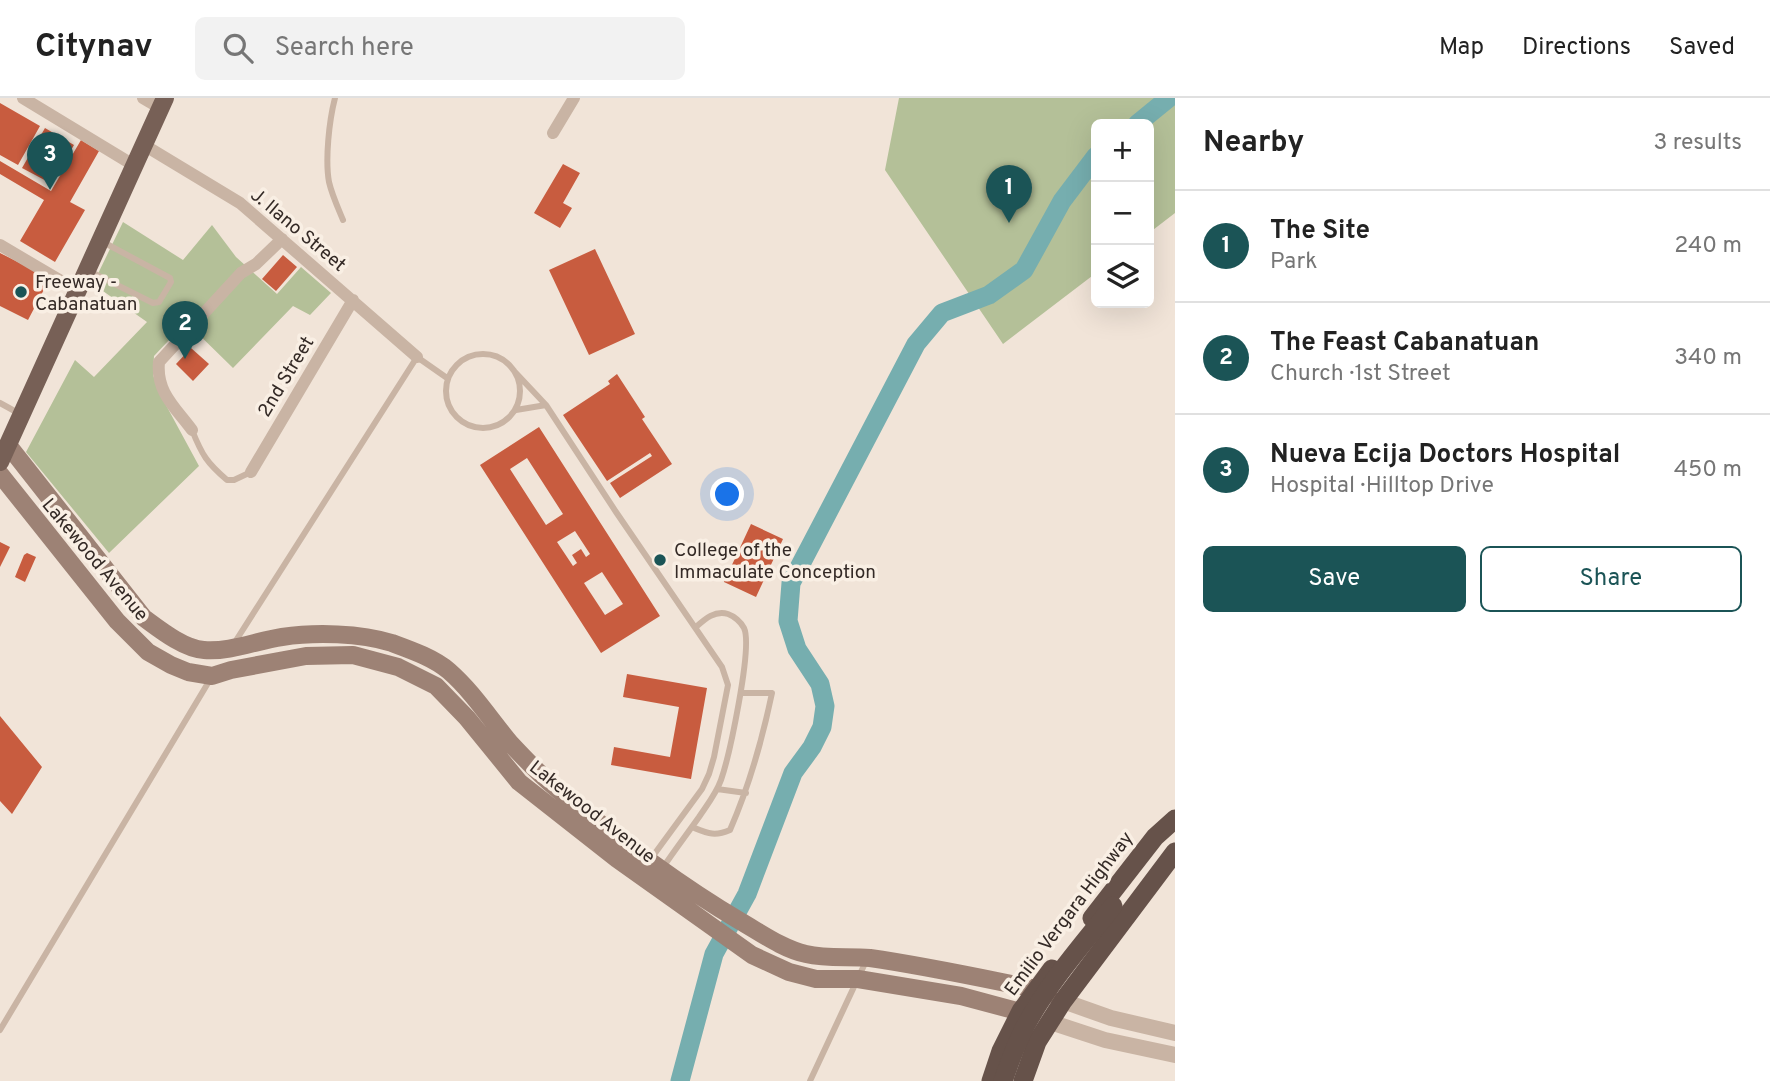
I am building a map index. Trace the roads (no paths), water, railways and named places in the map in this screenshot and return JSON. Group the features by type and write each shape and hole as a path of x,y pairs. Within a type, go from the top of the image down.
{"highway":[{"name":"Emilio Vergara Highway","path":"1013,1081 1042,1018 1063,984 1162,844 1175,820"},
{"name":"Emilio Vergara Highway","path":"991,1081 1021,1011 1036,989 1155,837 1175,820"},
{"name":"Emilio Vergara Highway","path":"1003,1081 1026,1024 1055,979 1175,841"},
{"path":"1023,1081 1037,1042 1049,1022 1175,852"}],"main road":[{"path":"0,462 4,443 21,415 163,103"},
{"name":"Lakewood Avenue","path":"4,443 144,618 170,638 202,651 228,653 280,637 308,634 361,637 390,643 423,656 447,670 472,695 510,743 543,778 655,866 779,944 807,954 867,958 929,967 1036,989 1063,1001"},
{"name":"Lakewood Avenue","path":"0,474 117,621 148,652 171,665 188,672 215,671 306,656 353,655 398,667 436,686 467,718 519,782 617,859 752,955 789,972 816,979 858,979 961,996 1021,1011 1049,1022"}],"street":[{"path":"23,98 135,166"},
{"path":"143,98 163,103"},
{"path":"553,133 574,98"},
{"name":"J. Ilano Street","path":"144,145 240,203 417,357"},
{"path":"192,430 163,392 158,376 159,362 241,274 256,264 282,239"},
{"path":"0,245 78,291"},
{"name":"2nd Street","path":"251,472 353,300"},
{"name":"Lakewood Avenue","path":"1063,1001 1111,1018 1175,1033"},
{"name":"Lakewood Avenue","path":"1049,1022 1105,1040 1175,1055"}],"lane":[{"path":"335,98 330,128 328,173 343,220"},
{"path":"87,270 153,303 159,302 171,282 170,278 101,240"},
{"path":"515,372 520,384 520,398 516,410 507,421 480,429 467,425 456,417 448,405 445,392 447,378 462,360 473,355 486,354 497,356 508,363 546,405 696,627 722,667 728,685 709,774 655,866"},
{"path":"228,653 417,357 447,378"},
{"path":"0,403 21,415"},
{"path":"516,410 546,405"},
{"path":"192,430 202,455 227,480 234,480 251,472"},
{"path":"655,866 692,827 717,789 726,762 741,693 746,639 744,628 737,619 717,613 707,617 696,627"},
{"path":"0,1030 215,671"},
{"path":"692,827 720,835 730,830 746,793 764,733 772,693 741,693"},
{"path":"717,789 746,793"},
{"path":"810,1081 867,958"}],"waterway":[{"path":"1143,119 1169,98"},
{"path":"680,1081 714,954 747,894 793,773 812,747 822,727 825,706 820,684 797,649 788,621 791,583 916,344 942,313 989,295 1024,270 1062,201 1091,163"}],"place":[{"name":"Nueva Ecija Doctors Hospital","path":"50,190"},
{"name":"The Site","path":"1009,223"},
{"name":"Freeway - Cabanatuan","path":"21,292"},
{"name":"The Feast Cabanatuan","path":"185,359"},
{"name":"College of the Immaculate Conception","path":"660,560"}]}
